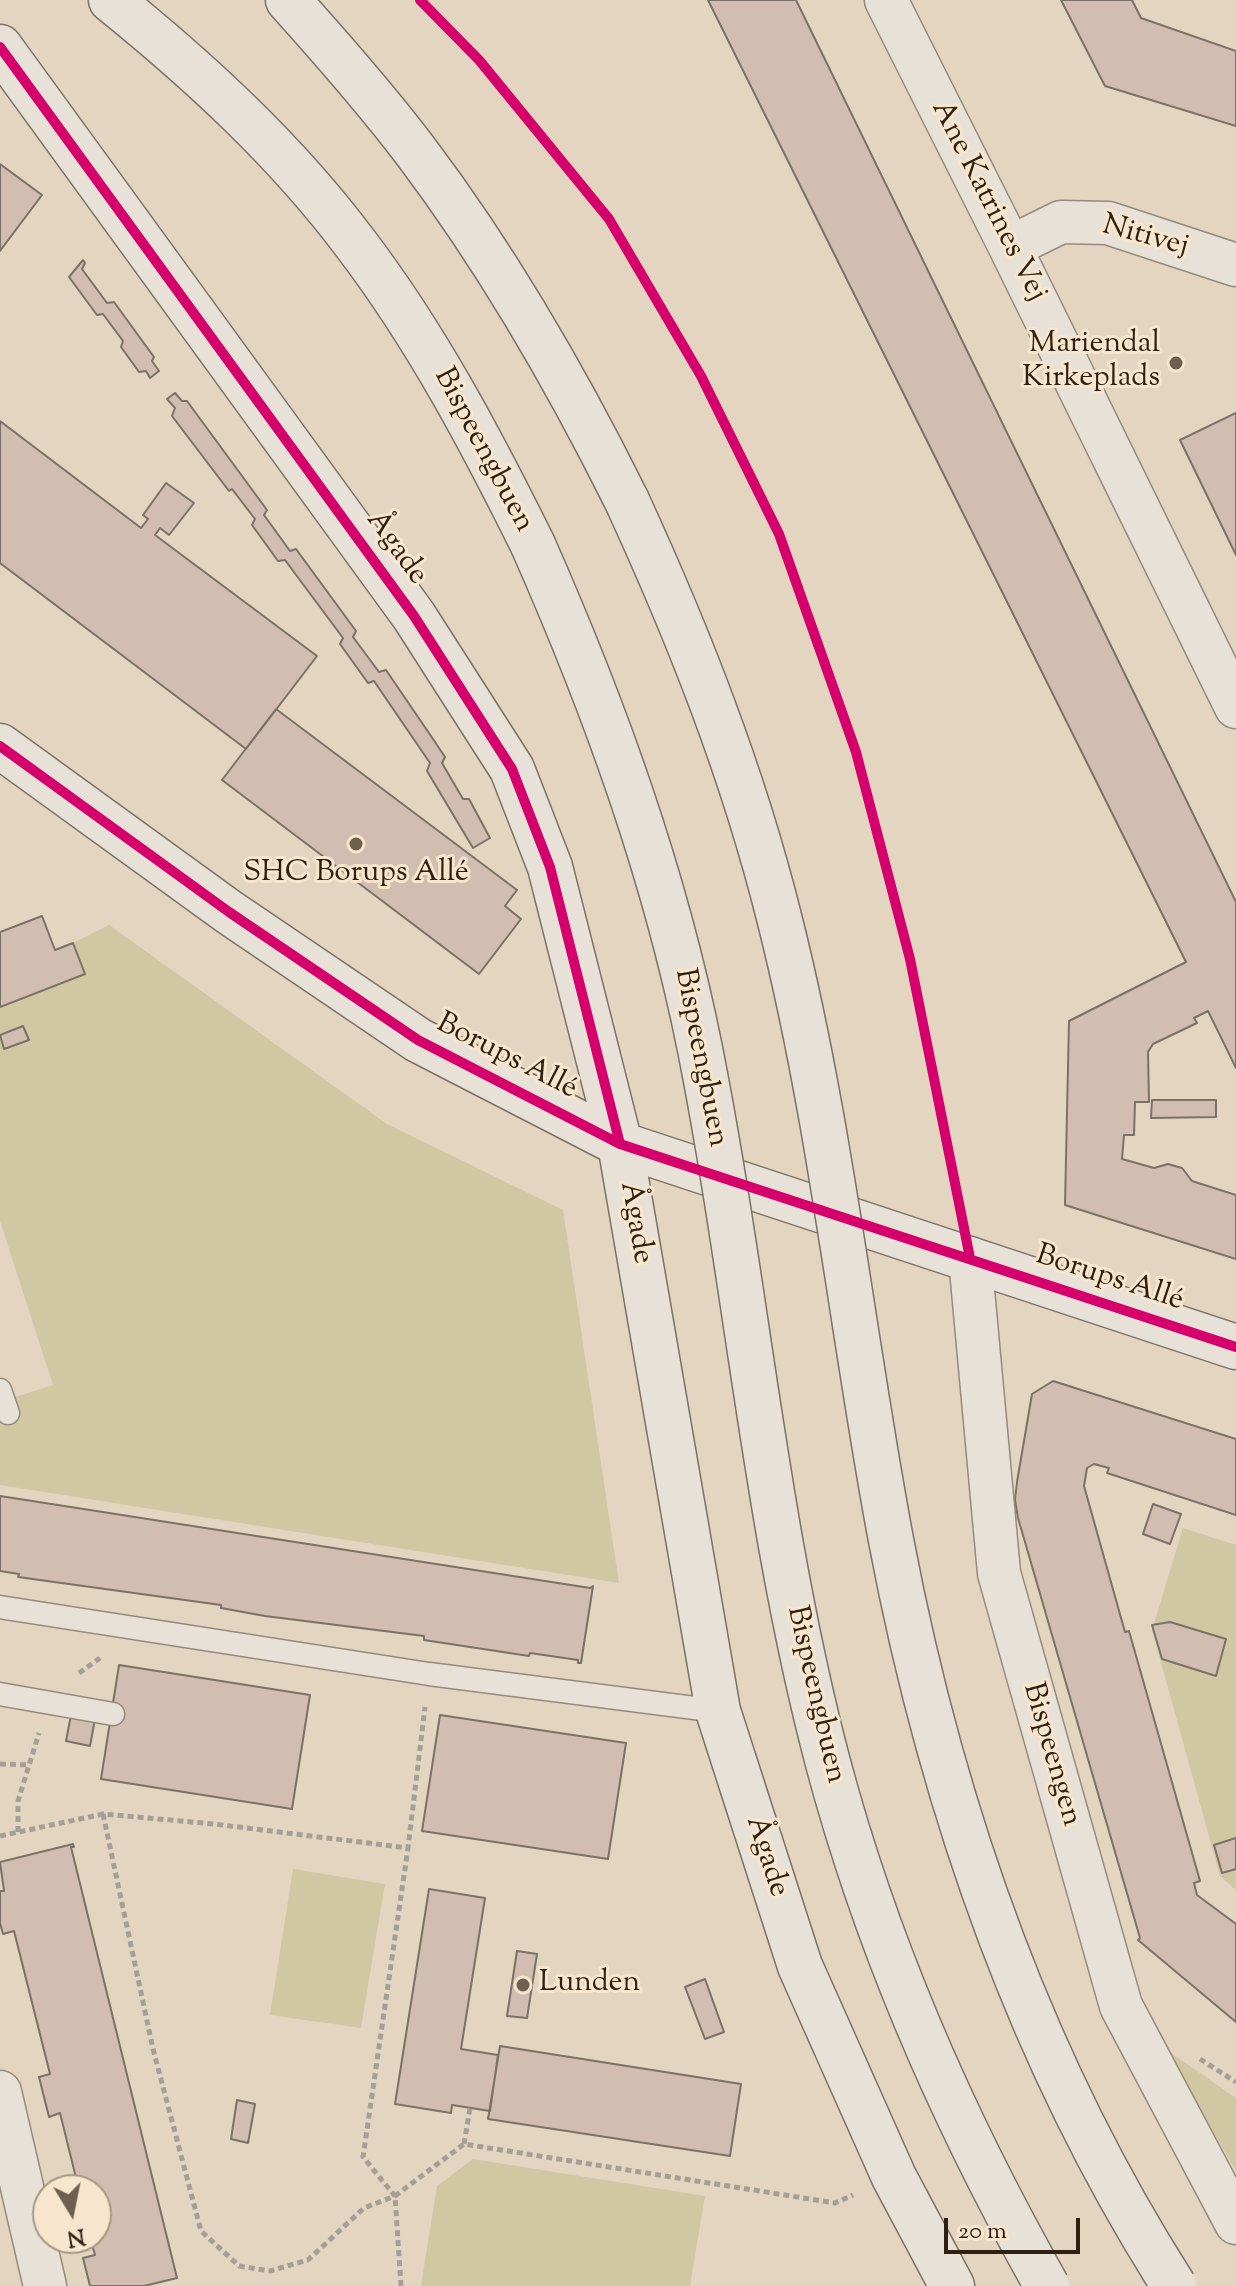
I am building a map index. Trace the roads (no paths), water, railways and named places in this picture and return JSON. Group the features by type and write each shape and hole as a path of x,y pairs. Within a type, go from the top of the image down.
{"street":[{"name":"Bispeengbuen","path":"111,0 173,50 234,107 300,175 355,242 409,320 455,395 533,545 579,649 651,853 678,949 700,1051 722,1179 782,1559 828,1763 854,1851 903,1991 948,2098 997,2197 1047,2286"},
{"path":"288,0 356,77 468,225 551,356 588,422 669,593 727,744 759,841 779,917 818,1093 891,1543 933,1732 992,1918 1024,2000 1115,2188 1174,2286"},
{"name":"Ane Katrines Vej","path":"886,0 1236,707"},
{"name":"Ågade","path":"0,47 414,616 512,769 550,867 620,1144 718,1711 800,1966 894,2177 952,2286"},
{"name":"Nitivej","path":"1010,247 1061,222 1108,223 1236,265"},
{"name":"Borups Allé","path":"0,746 229,912 418,1040 620,1144 1236,1347"},
{"name":"Bispeengen","path":"970,1258 999,1573 1121,2006 1236,2223"},
{"path":"3,2116 45,2286"}],"lane":[{"path":"0,1390 8,1413"},
{"path":"0,1607 429,1674 718,1711"},
{"path":"0,1694 113,1714"}],"place":[{"name":"Mariendal Kirkeplads","path":"1176,363"},
{"name":"SHC Borups Allé","path":"356,844"},
{"name":"Lunden","path":"523,1985"}]}
